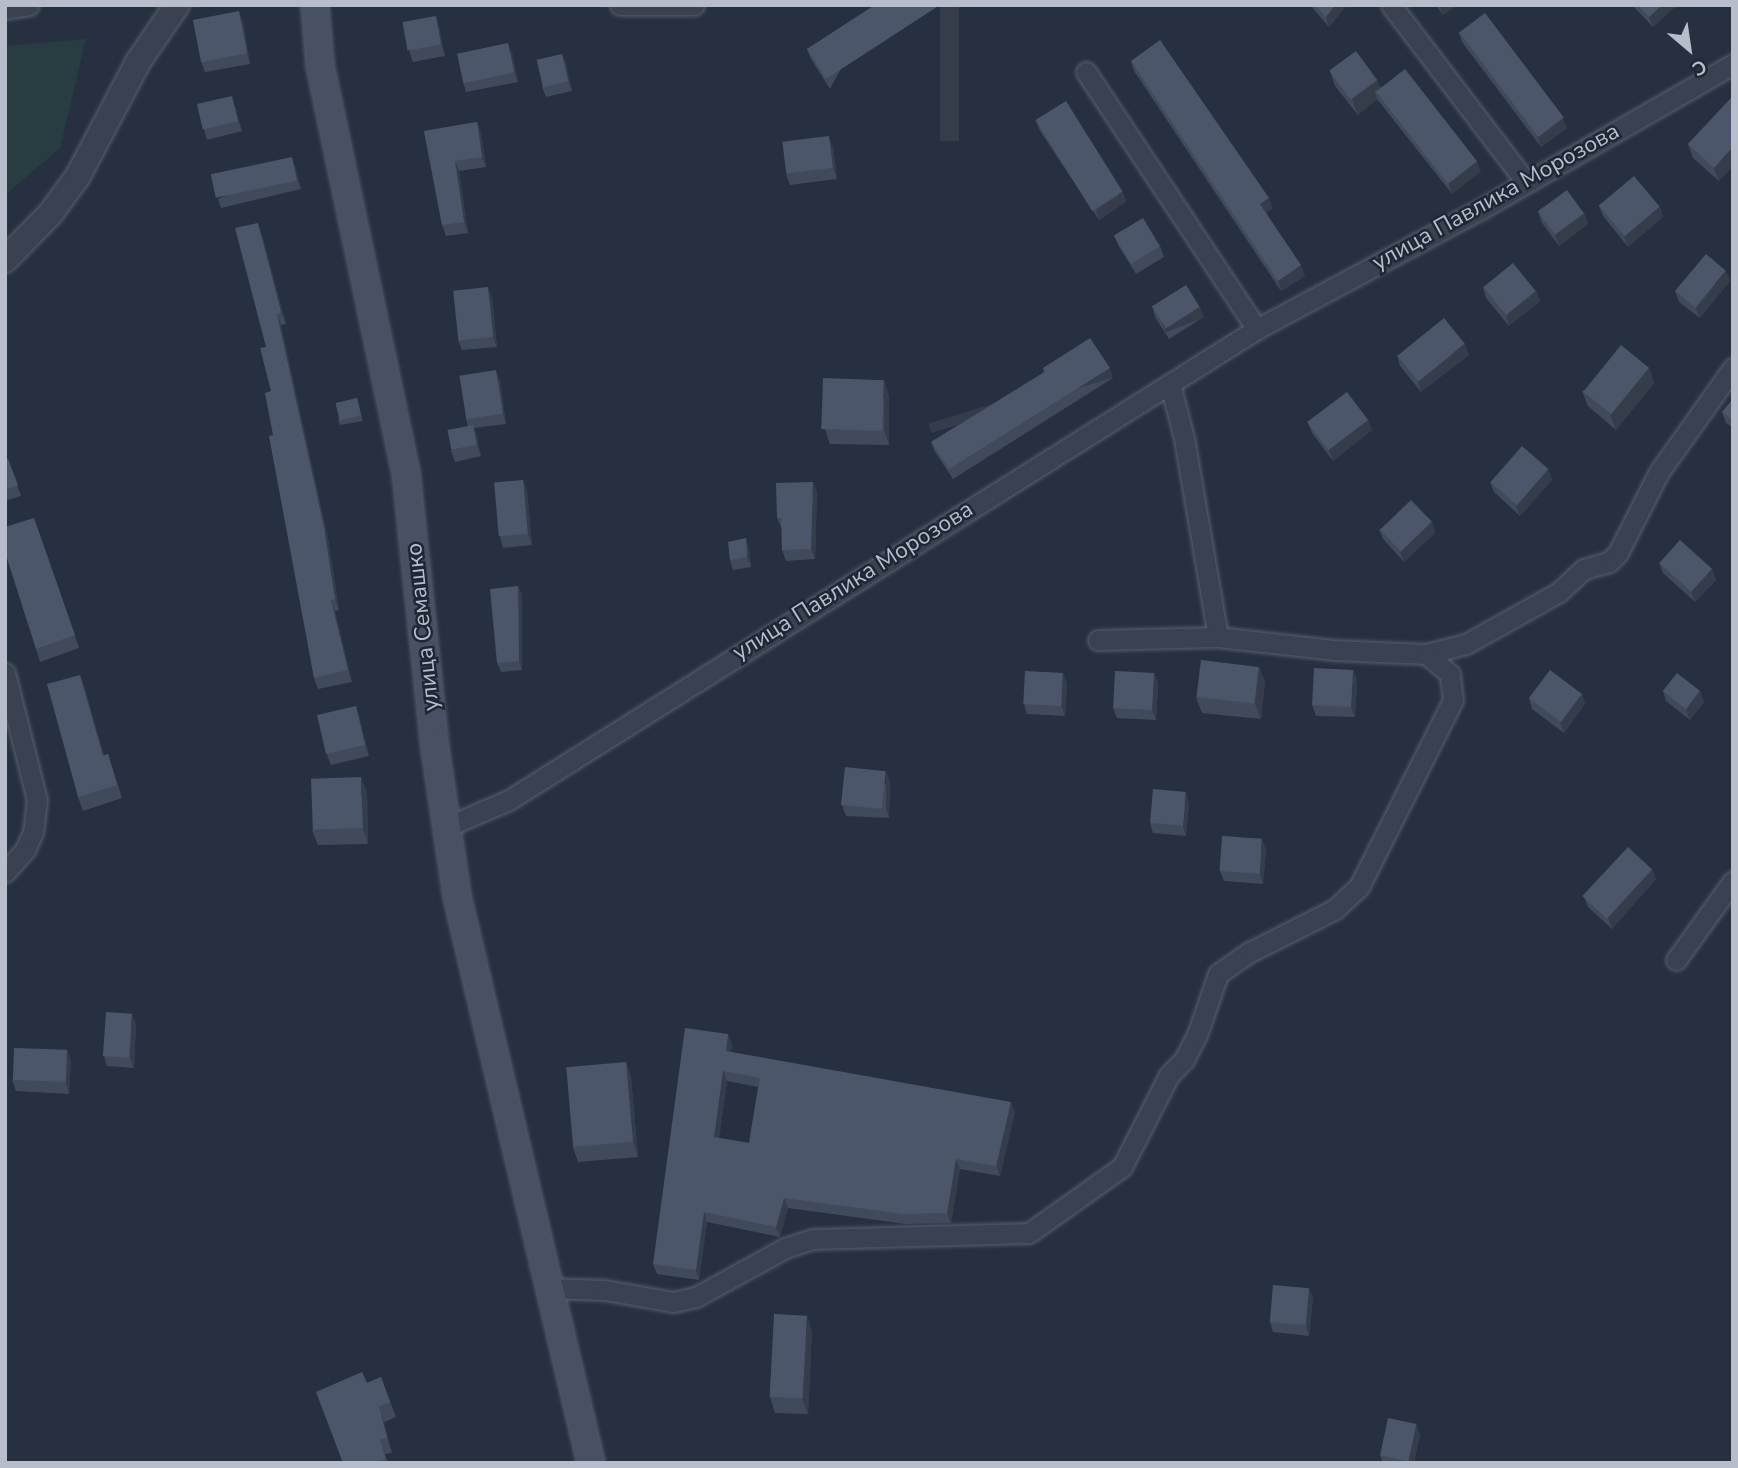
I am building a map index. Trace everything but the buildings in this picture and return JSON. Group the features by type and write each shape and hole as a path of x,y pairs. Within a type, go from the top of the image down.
{"main road":[{"name":"улица Семашко","path":"315,5 320,65 406,472 446,827 474,981 590,1463"}],"street":[{"path":"5,9 29,5"},
{"path":"5,260 51,214 78,176 138,62 177,5"},
{"path":"620,5 694,5"},
{"path":"1391,5 1525,181"},
{"name":"улица Павлика Морозова","path":"446,827 509,800 1257,329 1733,64"},
{"path":"1086,72 1257,329"},
{"path":"1098,640 1218,637 1333,650 1426,654 1466,644 1559,592 1584,569 1609,562 1618,552 1659,472 1733,368"},
{"path":"1170,384 1184,438 1218,637"},
{"path":"546,1288 605,1290 674,1302 696,1297 785,1248 813,1239 1029,1233 1122,1167 1169,1075 1184,1060 1197,1035 1218,974 1250,951 1335,909 1360,887 1445,720 1466,644"},
{"path":"1426,654 1442,665 1454,683"},
{"path":"5,673 37,800 33,832 25,849 5,872"},
{"path":"1676,960 1733,881"}],"green space":[{"path":"86,39 60,148 5,195 5,46"}]}
